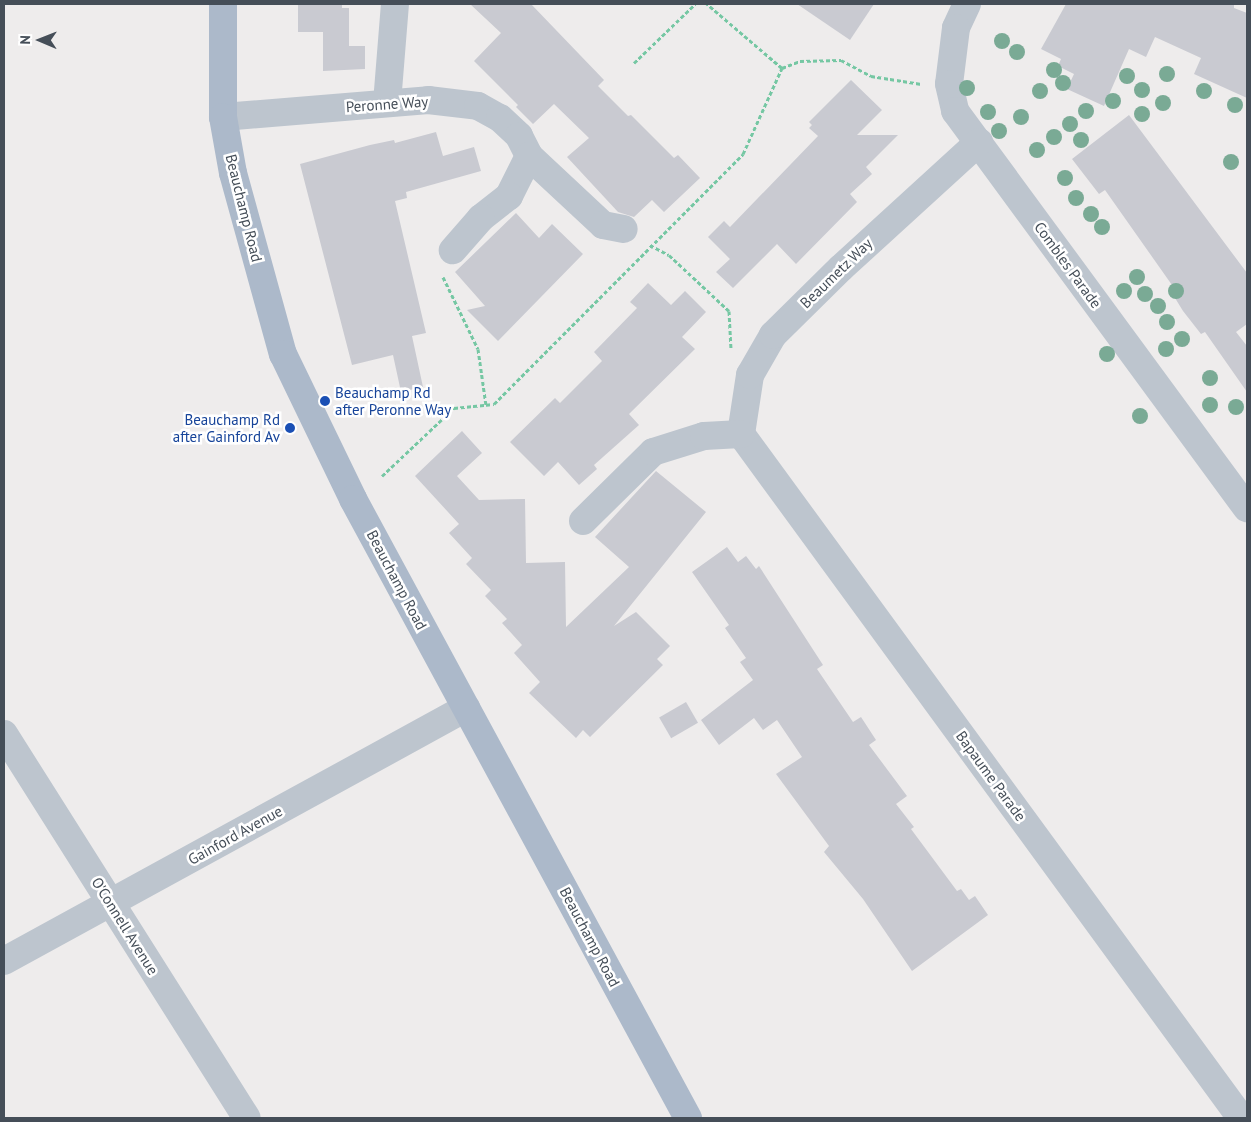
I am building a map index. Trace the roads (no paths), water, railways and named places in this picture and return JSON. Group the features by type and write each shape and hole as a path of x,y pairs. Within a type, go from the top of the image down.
{"main road":[{"name":"Beauchamp Road","path":"223,4 223,117 233,173 283,354 354,499 688,1118"}],"street":[{"path":"387,103 395,4"},
{"name":"Combles Parade","path":"968,4 956,28 949,84 955,111 1247,508"},
{"name":"Peronne Way","path":"223,117 428,100 478,106 500,118 520,136 529,156 603,225 624,230"},
{"name":"Beaumetz Way","path":"741,434 750,375 774,335 848,261 978,142"},
{"path":"453,250 481,218 510,196 529,156"},
{"path":"583,521 653,452 704,436 741,434"},
{"name":"Bapaume Parade","path":"741,434 1241,1118"},
{"name":"Gainford Avenue","path":"4,961 466,708"},
{"name":"O'Connell Avenue","path":"4,734 247,1118"}],"place":[{"name":"Beauchamp Rd after Peronne Way","path":"325,401"},
{"name":"Beauchamp Rd after Gainford Av","path":"290,428"}]}
